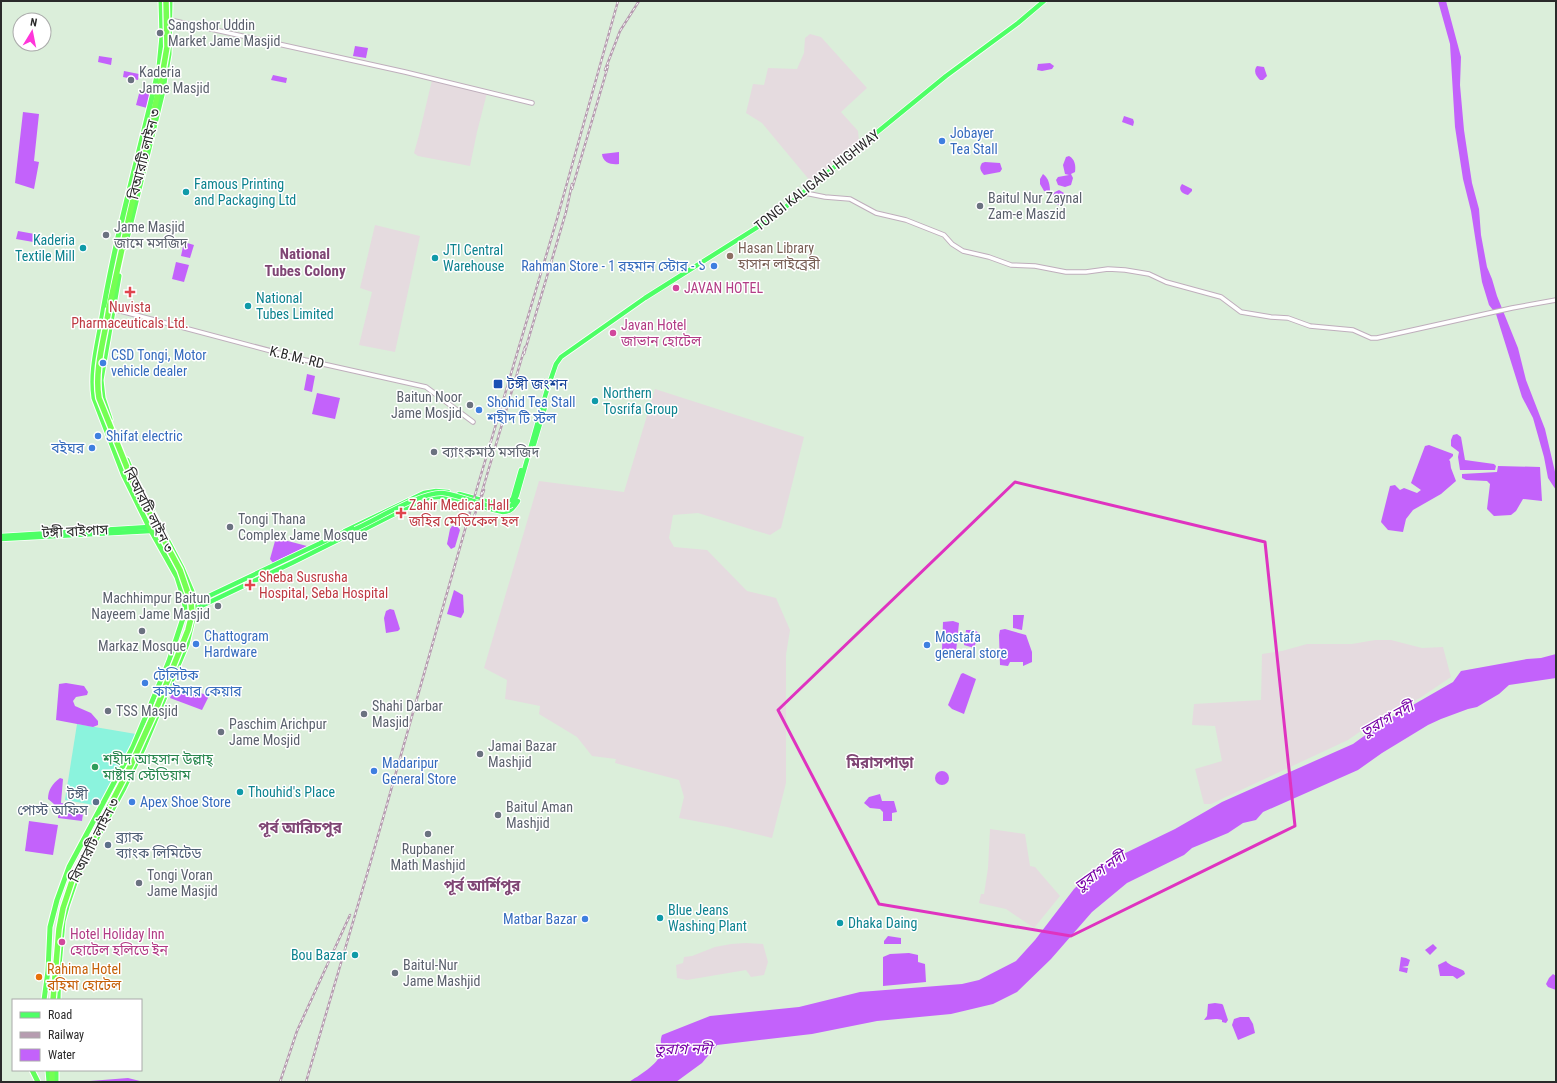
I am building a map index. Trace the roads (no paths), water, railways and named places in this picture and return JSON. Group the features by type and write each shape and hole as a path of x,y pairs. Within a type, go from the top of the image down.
{"highway":[{"path":"44,999 48,971 50,927 57,900 69,867 133,747 169,661 185,606 177,577 150,529 111,446 94,398 92,387 113,256 159,67 162,36 161,1"},
{"name":"বিআরটি লাইন ৩","path":"53,999 59,929 63,908 77,867 131,765 155,712 188,630 192,614 191,602 180,570 132,480 99,398 98,389 98,374 111,301 165,63 167,40 166,1"},
{"path":"58,999 64,921 67,906 79,871 124,788 143,749 187,644 195,610 195,603 182,568 134,476 115,433 103,398 102,380 120,267 162,95 169,54 170,1"},
{"path":"111,805 124,788"},
{"path":"32,1071 38,1082"},
{"path":"48,1071 52,1081"},
{"path":"52,1081 56,1071"}],"main road":[{"name":"TONGI KALIGANJ HIGHWAY","path":"346,533 355,530 420,497 434,493 446,494 496,508 508,508 514,502 517,495 546,393 556,364 561,357 645,298 772,218 805,193 946,76 1018,23 1044,1"},
{"path":"184,612 195,610 326,547 346,533 418,495 431,491 447,492 498,505 504,506 508,504 512,498 537,413 546,393"},
{"path":"185,606 195,603 323,541 346,533 363,530 422,500 431,497 449,498 500,512 511,510 520,495 543,415 546,393"},
{"name":"টঙ্গী বাইপাস","path":"1,536 150,529"},
{"path":"1,539 150,529"},
{"path":"323,541 326,547"}],"street":[{"path":"170,20 405,72 532,103"},
{"path":"805,193 825,198 850,199 876,213 906,220 944,235 952,244 963,250 1011,265 1034,266 1066,272 1126,270 1148,274 1166,282 1221,297 1241,312 1288,318 1310,326 1353,330 1371,338 1377,338 1397,332 1556,300"},
{"name":"K.B.M. RD","path":"113,309 305,360 426,387 473,422"}],"water":[{"path":"1438,1 1446,1 1461,57 1460,85 1464,130 1472,183 1479,209 1481,235 1487,267 1518,348 1526,380 1545,429 1556,476 1556,490 1548,478 1544,457 1533,418 1522,397 1496,314 1489,305 1482,282 1471,211 1463,179 1455,127 1450,44"},
{"path":"355,46 368,48 366,58 353,56"},
{"path":"99,56 112,58 111,65 98,62"},
{"path":"1050,63 1054,66 1052,69 1042,71 1037,70 1038,64"},
{"path":"1257,66 1264,67 1267,76 1263,80 1260,80 1256,75 1255,70"},
{"path":"124,71 139,74 138,80 123,77"},
{"path":"273,75 287,78 286,83 271,80"},
{"path":"140,90 151,93 147,108 136,105"},
{"path":"23,112 39,114 34,161 39,162 34,189 15,183"},
{"path":"1124,116 1133,119 1133,126 1122,122"},
{"path":"619,152 619,164 608,163 604,160 602,154"},
{"path":"1069,156 1075,163 1075,172 1071,174 1073,178 1071,185 1065,187 1058,185 1056,180 1058,177 1069,175 1065,174 1063,165 1066,157"},
{"path":"982,163 1000,163 1002,169 1000,172 984,175 980,168"},
{"path":"1043,174 1048,180 1050,192 1044,191 1040,184 1040,179"},
{"path":"1182,184 1192,189 1188,195 1180,190"},
{"path":"1059,190 1064,193 1064,201 1060,205 1055,204 1053,194"},
{"path":"18,231 40,235 39,243 16,239"},
{"path":"184,242 194,245 190,258 181,256"},
{"path":"176,262 189,265 184,282 172,279"},
{"path":"307,374 315,376 312,392 304,390"},
{"path":"317,393 340,398 335,419 312,414"},
{"path":"1457,434 1461,437 1465,460 1494,464 1496,466 1495,470 1460,470 1458,457 1459,452 1451,446 1453,435"},
{"path":"1429,445 1453,454 1449,460 1456,481 1441,494 1413,510 1406,519 1403,532 1388,530 1381,522 1390,486 1395,485 1400,490 1404,488 1417,493 1421,490 1411,483 1425,446"},
{"path":"1498,466 1540,467 1542,501 1523,499 1516,511 1511,515 1494,516 1487,509 1490,484 1487,481 1466,480 1462,478 1462,474 1497,472"},
{"path":"452,526 458,527 460,530 455,547 451,549 447,544"},
{"path":"280,539 307,546 273,563 270,559 275,541"},
{"path":"454,590 463,595 464,612 461,618 447,614"},
{"path":"390,609 394,610 400,629 398,631 386,633 384,618 386,611"},
{"path":"1013,615 1024,615 1022,630 1013,628"},
{"path":"953,621 959,623 956,652 942,650 943,622"},
{"path":"1005,629 1026,635 1032,652 1032,662 1023,666 1023,662 1010,662 1008,666 1000,665 999,635 1000,630"},
{"path":"966,630 974,630 979,633 974,648 964,645"},
{"name":"তুরাগ নদী","path":"1556,654 1556,678 1509,685 1499,694 1477,707 1468,709 1428,725 1382,753 1358,770 1263,812 1256,820 1243,823 1228,833 1192,848 1184,855 1127,883 1092,912 1051,959 1017,992 993,1004 951,1014 877,1021 812,1034 717,1045 702,1063 676,1082 629,1082 656,1062 661,1053 662,1035 710,1016 799,1007 860,992 962,984 979,980 1016,961 1035,940 1074,889 1084,879 1113,859 1175,829 1222,802 1353,744 1385,721 1453,682 1461,671 1527,659 1541,658"},
{"path":"963,673 976,679 964,714 952,709 948,705 961,674"},
{"path":"66,683 84,686 88,692 87,695 76,697 73,701 75,706 91,713 98,721 98,725 93,727 56,720 59,684"},
{"path":"176,684 209,696 202,710 170,698"},
{"path":"942,771 947,773 949,778 947,783 942,785 937,783 935,778 937,773"},
{"path":"60,778 63,779 61,803 84,806 82,821 58,818 56,807 48,799 51,787"},
{"path":"880,794 882,801 894,801 897,812 892,813 892,821 883,821 883,812 880,809 870,808 864,803 869,797"},
{"path":"29,821 58,825 53,855 25,851"},
{"path":"888,936 901,938 901,944 884,944 884,941"},
{"path":"1433,944 1437,948 1430,955 1425,950"},
{"path":"909,953 918,955 918,962 925,964 926,982 883,986 883,957 890,954"},
{"path":"1401,957 1410,960 1408,966 1402,967 1408,968 1407,973 1399,971"},
{"path":"1446,961 1464,971 1465,974 1457,979 1453,976 1440,976 1438,965"},
{"path":"1553,974 1556,976 1556,990 1548,987 1546,984"},
{"path":"1215,1003 1223,1005 1228,1020 1226,1023 1222,1022 1220,1019 1204,1020 1207,1016 1208,1004"},
{"path":"1249,1017 1253,1024 1255,1033 1238,1040 1232,1025 1234,1019"},
{"path":"128,1078 144,1082 87,1082 90,1081"}],"railway":[{"path":"306,1082 370,864 472,505 557,219 618,1"},
{"path":"605,70 620,31 639,1"},
{"path":"572,189 608,66"},
{"path":"524,354 566,212 572,184"},
{"path":"481,495 525,347"},
{"path":"472,522 484,490"},
{"path":"280,1082 297,1031 350,915"}],"place":[{"name":"Sangshor Uddin Market Jame Masjid","path":"160,33"},
{"name":"Kaderia Jame Masjid","path":"131,80"},
{"name":"Jobayer Tea Stall","path":"942,141"},
{"name":"Famous Printing and Packaging Ltd","path":"186,192"},
{"name":"Baitul Nur Zaynal Zam-e Maszid","path":"980,206"},
{"name":"Jame Masjid জামে মসজিদ","path":"106,235"},
{"name":"Kaderia Textile Mill","path":"83,248"},
{"name":"Hasan Library হাসান লাইব্রেরী","path":"730,256"},
{"name":"JTI Central Warehouse","path":"435,258"},
{"name":"Rahman Store - 1 রহমান স্টোর - ১","path":"714,266"},
{"name":"JAVAN HOTEL","path":"676,288"},
{"name":"Nuvista Pharmaceuticals Ltd.","path":"130,292"},
{"name":"National Tubes Limited","path":"248,306"},
{"name":"Javan Hotel জাভান হোটেল","path":"613,333"},
{"name":"CSD Tongi, Motor vehicle dealer","path":"103,363"},
{"name":"টঙ্গী জংশন","path":"498,384"},
{"name":"Northern Tosrifa Group","path":"595,401"},
{"name":"Baitun Noor Jame Mosjid","path":"470,405"},
{"name":"Shohid Tea Stall শহীদ টি স্টল","path":"479,410"},
{"name":"Shifat electric","path":"98,436"},
{"name":"বইঘর","path":"92,448"},
{"name":"ব্যাংকমাঠ মসজিদ","path":"434,452"},
{"name":"Zahir Medical Hall জহির মেডিকেল হল","path":"401,513"},
{"name":"Tongi Thana Complex Jame Mosque","path":"230,527"},
{"name":"Sheba Susrusha Hospital, Seba Hospital","path":"250,585"},
{"name":"Machhimpur Baitun Nayeem Jame Masjid","path":"218,606"},
{"name":"Markaz Mosque","path":"142,631"},
{"name":"Chattogram Hardware","path":"196,644"},
{"name":"Mostafa general store","path":"927,645"},
{"name":"টেলিটক কাস্টমার কেয়ার","path":"145,683"},
{"name":"TSS Masjid","path":"108,711"},
{"name":"Shahi Darbar Masjid","path":"364,714"},
{"name":"Paschim Arichpur Jame Mosjid","path":"221,732"},
{"name":"Jamai Bazar Mashjid","path":"480,754"},
{"name":"শহীদ আহসান উল্লাহ্‌ মাষ্টার স্টেডিয়াম","path":"95,767"},
{"name":"Madaripur General Store","path":"374,771"},
{"name":"Thouhid's Place","path":"240,792"},
{"name":"টঙ্গী পোস্ট অফিস","path":"96,802"},
{"name":"Apex Shoe Store","path":"132,802"},
{"name":"Baitul Aman Mashjid","path":"498,815"},
{"name":"Rupbaner Math Mashjid","path":"428,834"},
{"name":"ব্র্যাক ব্যাংক লিমিটেড","path":"108,845"},
{"name":"Tongi Voran Jame Masjid","path":"139,883"},
{"name":"Blue Jeans Washing Plant","path":"660,918"},
{"name":"Matbar Bazar","path":"585,919"},
{"name":"Dhaka Daing","path":"840,923"},
{"name":"Hotel Holiday Inn হোটেল হলিডে ইন","path":"62,942"},
{"name":"Bou Bazar","path":"355,955"},
{"name":"Baitul-Nur Jame Mashjid","path":"395,973"},
{"name":"Rahima Hotel রহিমা হোটেল","path":"39,977"}],"district":[{"name":"National Tubes Colony","path":"305,262"},
{"name":"মিরাসপাড়া","path":"880,763"},
{"name":"পূর্ব আরিচপুর","path":"300,828"},
{"name":"পূর্ব আর্শিপুর","path":"482,886"}]}
